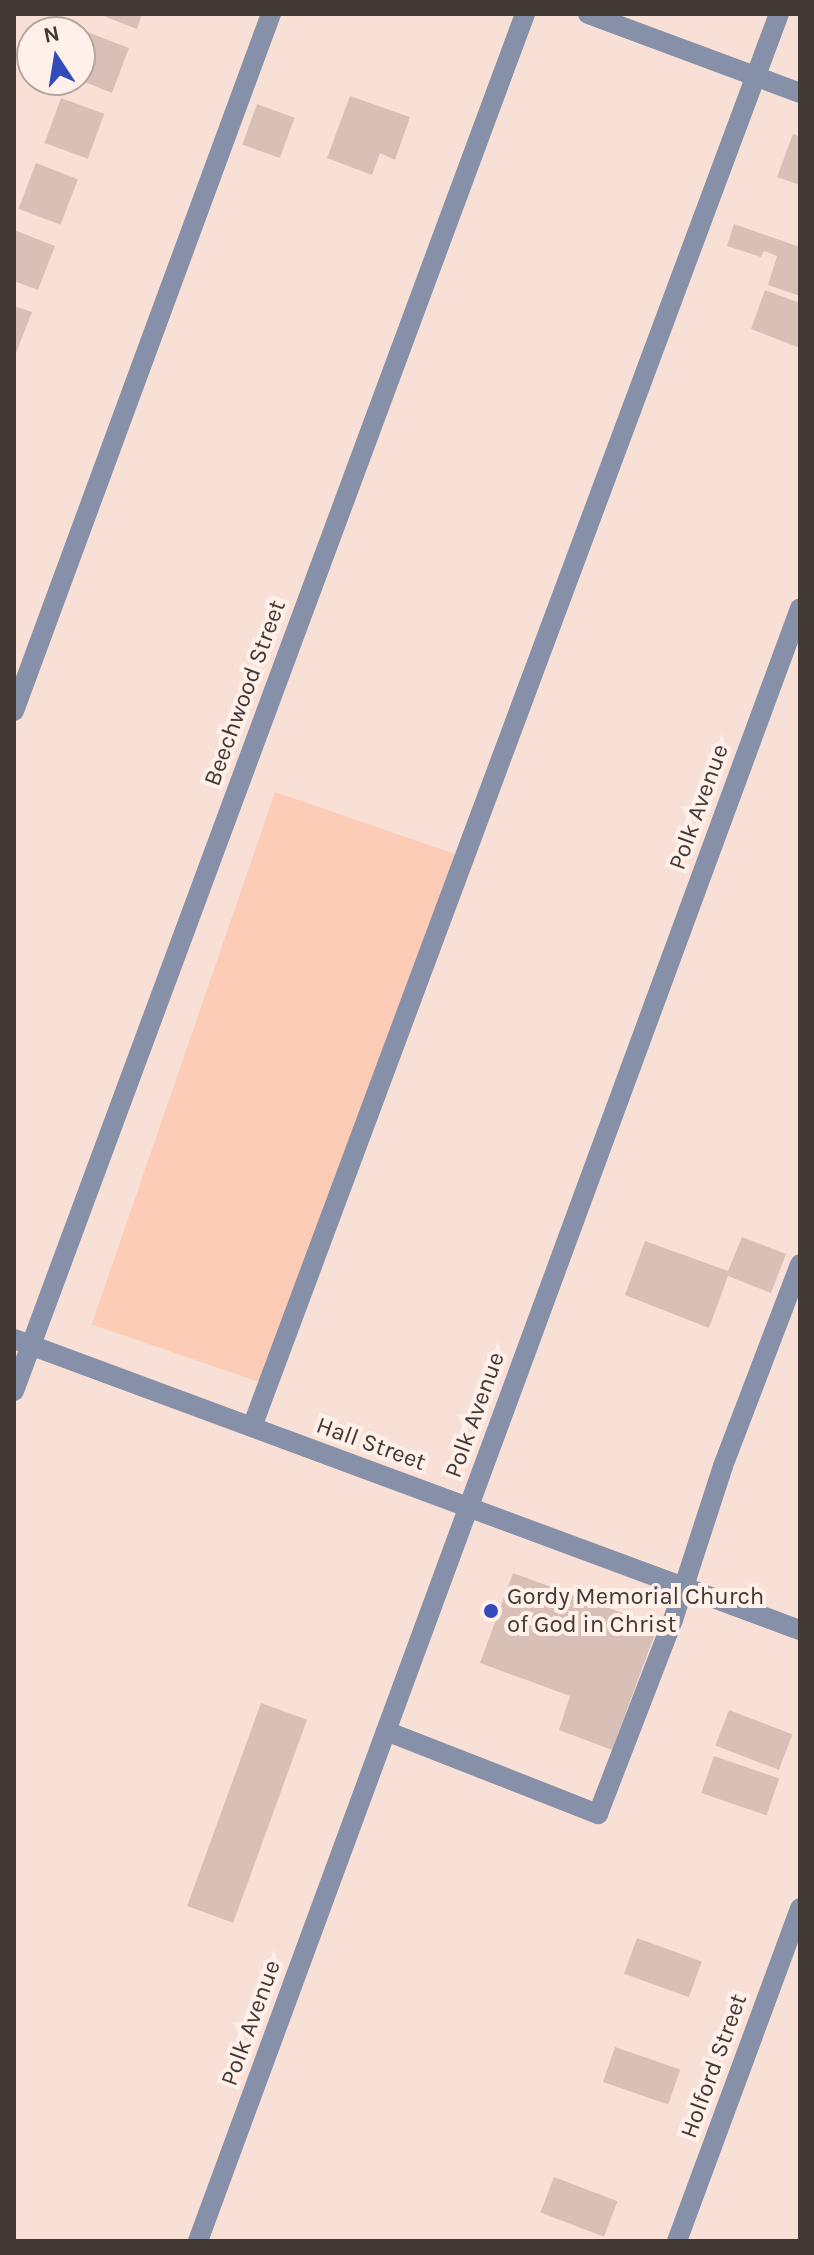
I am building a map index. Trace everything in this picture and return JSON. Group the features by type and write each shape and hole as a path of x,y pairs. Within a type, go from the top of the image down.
{"street":[{"path":"14,711 271,14"},
{"name":"Beechwood Street","path":"14,1391 23,1342 525,14"},
{"path":"588,14 800,93"},
{"path":"252,1427 779,14"},
{"name":"Polk Avenue","path":"198,2241 800,608"},
{"path":"386,1731 598,1814 673,1620 681,1586 800,1264"},
{"name":"Hall Street","path":"23,1342 800,1630"},
{"name":"Holford Street","path":"677,2241 800,1908"}],"shaded area":[{"path":"275,792 460,856 277,1388 92,1324"}],"building":[{"path":"98,14 142,14 137,29"},
{"path":"96,35 129,48 112,93 96,86"},
{"path":"350,96 410,117 395,160 380,153 372,175 327,158"},
{"path":"61,98 104,114 88,159 45,143"},
{"path":"257,104 295,118 280,158 242,144"},
{"path":"793,134 800,137 800,185 777,177"},
{"path":"36,163 78,179 60,225 18,209"},
{"path":"734,224 800,247 800,296 768,285 777,256 764,251 761,257 727,246"},
{"path":"14,230 55,246 38,290 14,281"},
{"path":"765,290 800,303 800,348 751,329"},
{"path":"14,306 32,312 14,358"},
{"path":"742,1237 786,1254 771,1293 728,1276 709,1328 625,1295 645,1241 728,1271"},
{"path":"513,1573 658,1626 612,1750 559,1730 570,1696 480,1663"},
{"path":"261,1703 307,1720 233,1923 187,1906"},
{"path":"729,1710 792,1734 779,1770 715,1745"},
{"path":"714,1756 779,1778 767,1815 701,1793"},
{"path":"637,1938 702,1962 689,1997 624,1974"},
{"path":"615,2047 680,2069 668,2104 603,2082"},
{"path":"554,2177 617,2201 604,2237 540,2212"}],"place":[{"name":"Gordy Memorial Church of God in Christ","path":"491,1611"}]}
